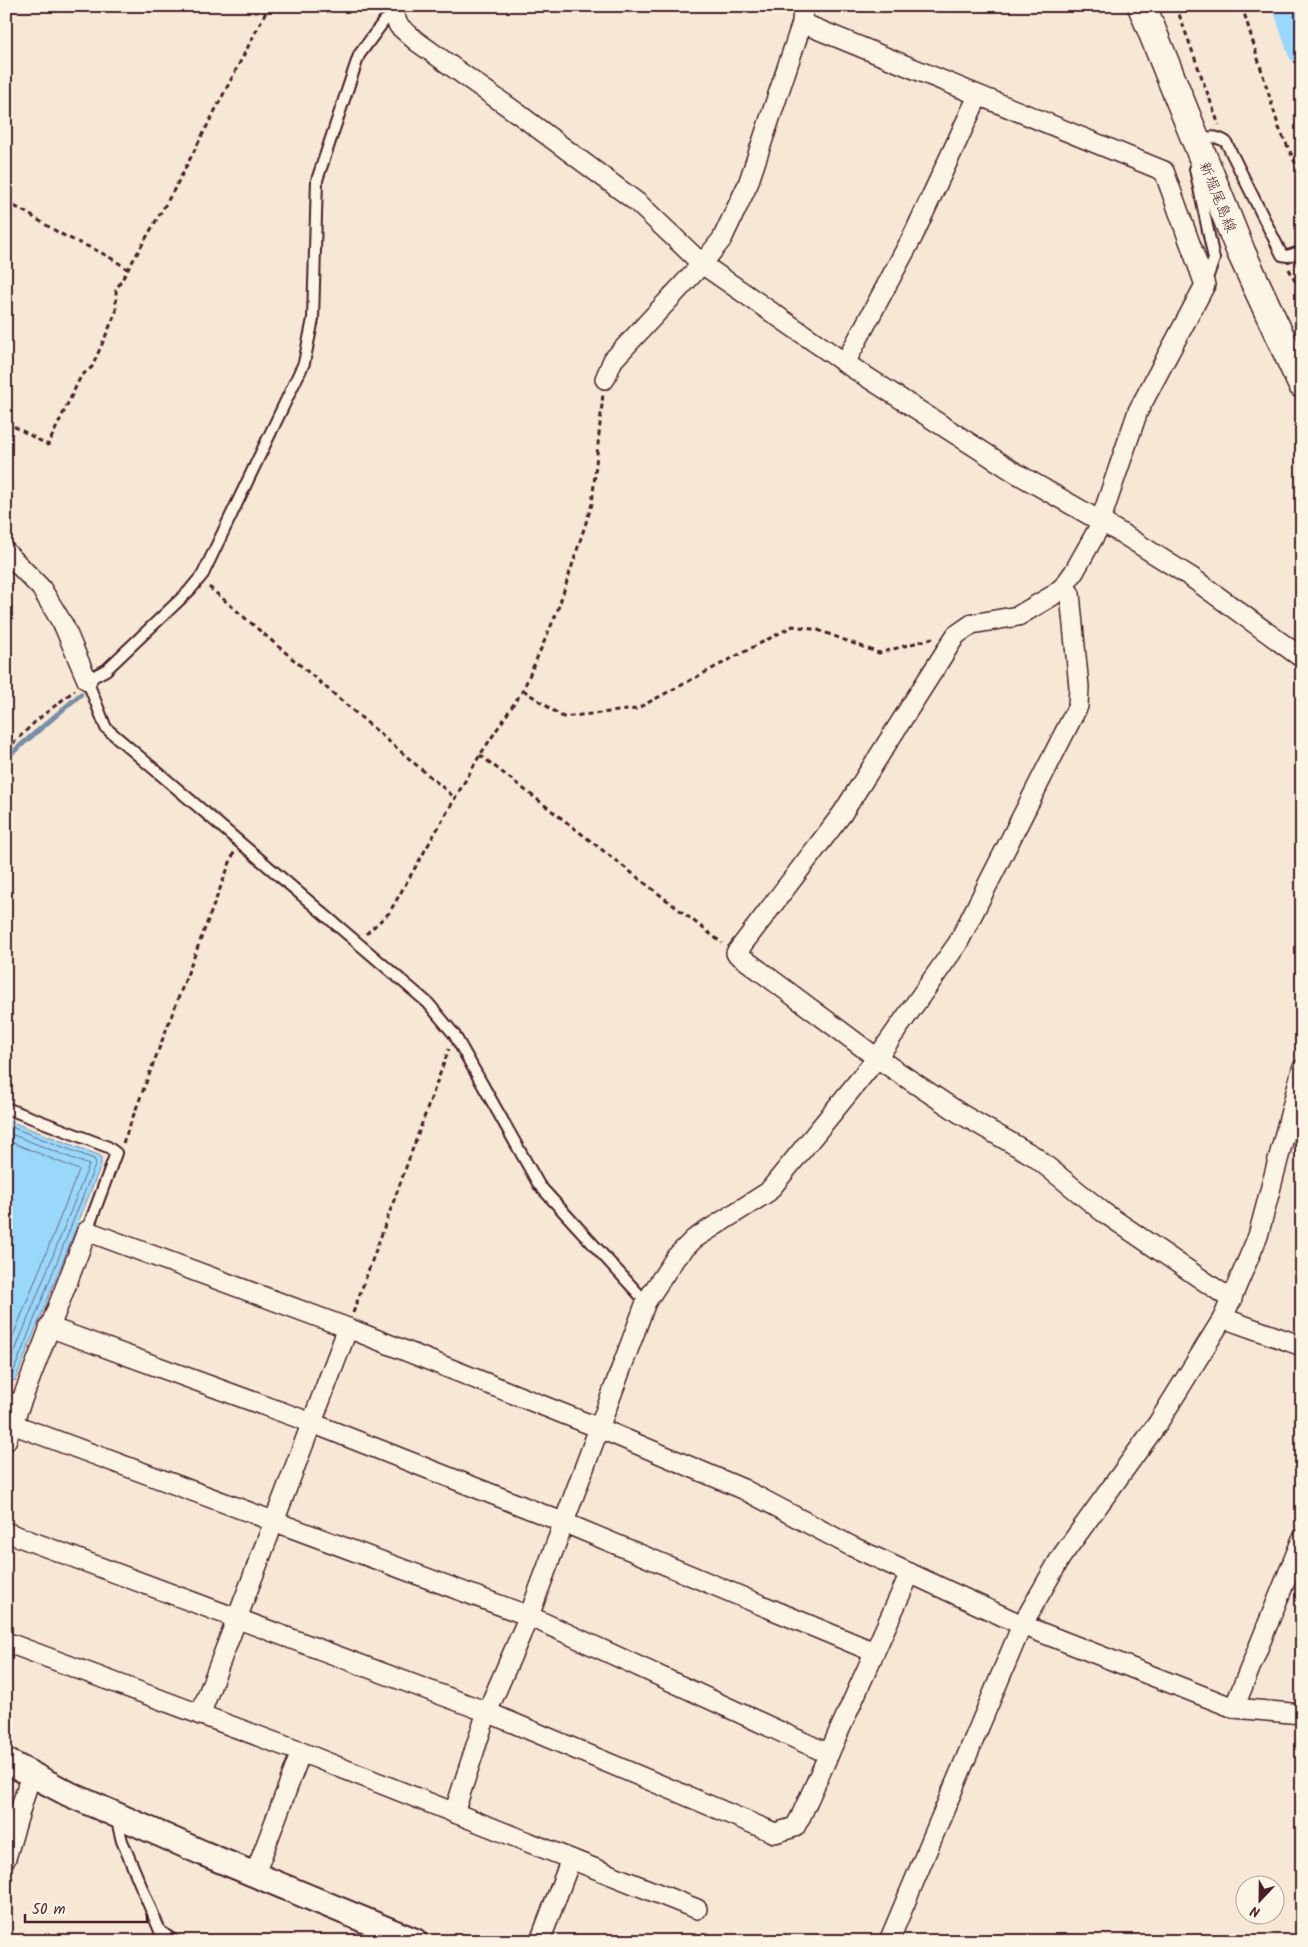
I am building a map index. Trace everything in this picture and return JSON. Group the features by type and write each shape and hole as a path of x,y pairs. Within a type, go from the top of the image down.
{"main road":[{"name":"新堀尾島線","path":"1142,6 1241,252 1302,384"}],"street":[{"path":"395,11 399,26 416,41 520,114 638,203 702,264 845,363 1016,473 1191,577 1302,658"},
{"path":"605,379 613,360 702,264 722,239 748,184 803,15 978,96 1164,171 1205,285 1138,412 1097,531 1064,586 1018,616 972,624 956,635 842,814 736,953 877,1058 961,1114 1034,1156 1103,1212 1232,1300"},
{"path":"845,363 914,236 978,96"},
{"path":"6,552 41,588 64,626 87,680"},
{"path":"454,1813 487,1712 529,1616 646,1302 676,1257 694,1240 768,1192 877,1058 958,943 1078,706 1079,687 1070,594 1064,586"},
{"path":"888,1941 1022,1625 1061,1557 1158,1423 1223,1318 1232,1300 1258,1236 1302,1069"},
{"path":"829,1754 529,1616 274,1521 9,1433 13,1399 49,1328 87,1231 348,1328 599,1428 743,1489 850,1546 1022,1625 1234,1708 1302,1714"},
{"path":"1223,1318 1302,1346"},
{"path":"49,1328 312,1423 565,1523 874,1652"},
{"path":"200,1715 348,1328"},
{"path":"6,1532 487,1712 775,1833 795,1827 910,1573"},
{"path":"1234,1708 1302,1539"},
{"path":"6,1642 301,1752 697,1909"},
{"path":"255,1874 301,1752"},
{"path":"6,1761 115,1814 415,1941"},
{"path":"6,1858 31,1774"},
{"path":"540,1941 571,1859"}],"lane":[{"path":"395,11 384,20 359,55 317,180 313,319 304,363 214,552 199,578 189,591 106,670 87,680 106,728 358,941 428,1003 454,1034 538,1185 646,1302"},
{"path":"1205,285 1214,258 1194,163 1196,144 1208,137 1217,136 1226,142 1282,255 1288,256 1302,251"},
{"path":"6,1108 108,1147 116,1153 87,1231"},
{"path":"115,1814 122,1841 160,1931 174,1941"}],"path":[{"path":"6,422 48,445 81,376 92,367 116,312 116,290 175,188 269,6"},
{"path":"1176,6 1226,142"},
{"path":"1242,6 1279,128 1302,177"},
{"path":"6,203 24,210 64,235 109,255 127,269"},
{"path":"1282,255 1302,295"},
{"path":"358,941 390,913 480,755 523,690 557,612 592,504 605,379"},
{"path":"199,578 455,798"},
{"path":"523,690 563,717 636,709 793,626 818,630 879,654 940,636 956,635"},
{"path":"6,750 37,720 87,680"},
{"path":"480,755 736,953"},
{"path":"116,1153 121,1147 238,841"},
{"path":"348,1328 454,1034"}],"water":[{"path":"6,1120 101,1156 101,1165 15,1381 6,1378"}],"waterway":[{"path":"1288,6 1302,49"},
{"path":"6,758 81,694"}]}
